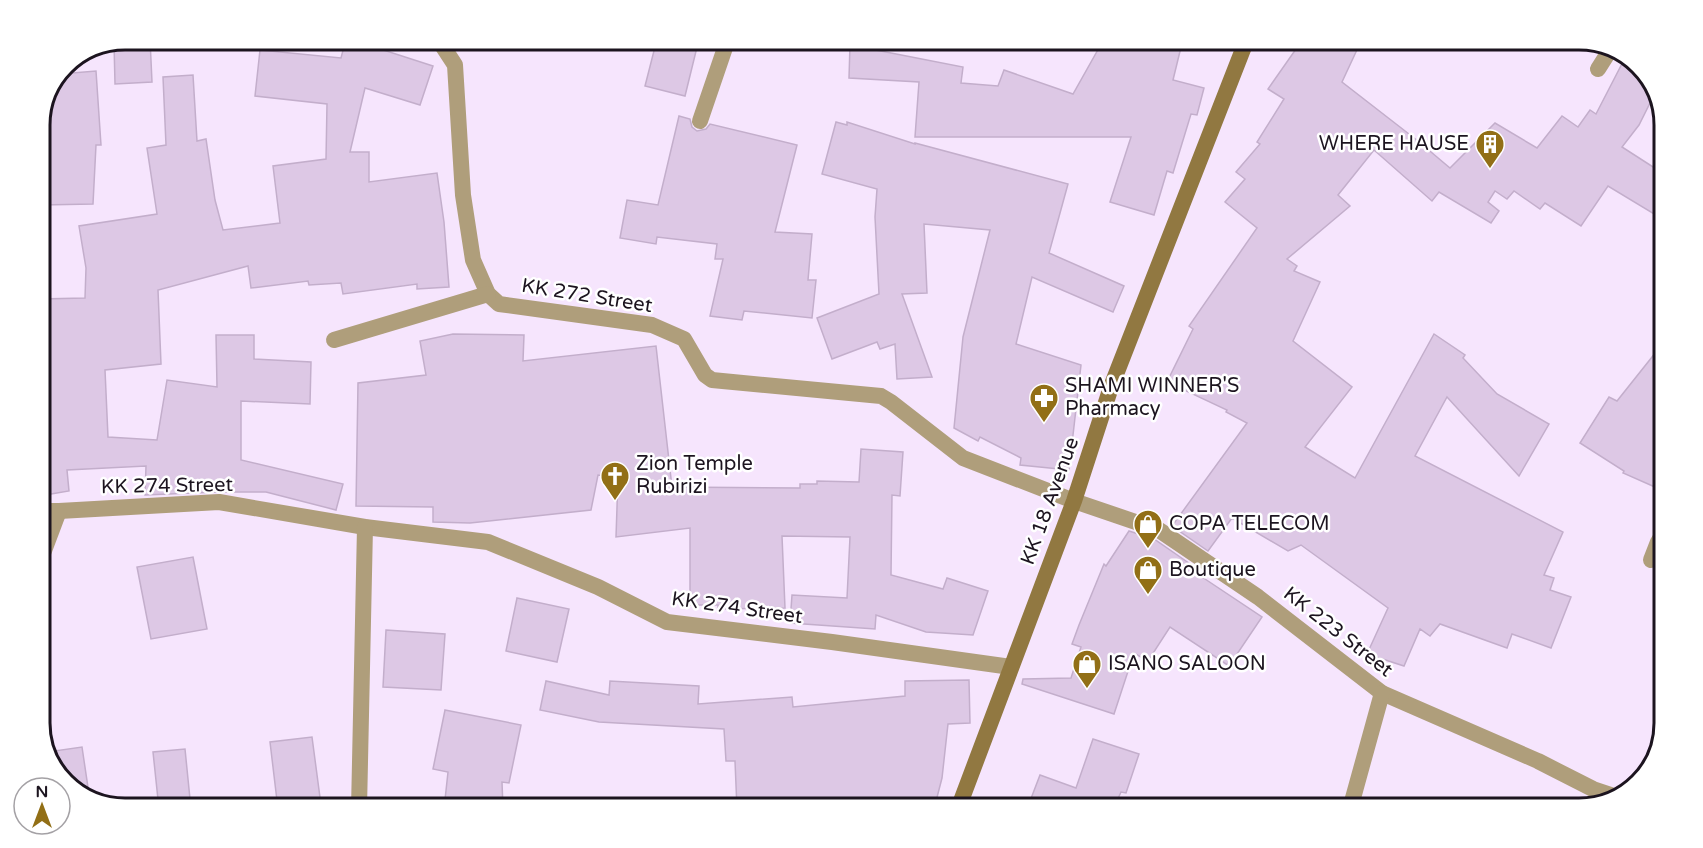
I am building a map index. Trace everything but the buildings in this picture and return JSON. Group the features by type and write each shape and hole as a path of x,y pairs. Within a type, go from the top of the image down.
{"main road":[{"name":"KK 18 Avenue","path":"962,798 1074,501 1111,387 1243,50"}],"street":[{"path":"334,340 488,294 472,260 463,195 455,64 445,50"},
{"path":"700,121 724,50"},
{"path":"1598,69 1607,55"},
{"name":"KK 272 Street","path":"488,294 499,303 652,325 684,339 705,375 712,380 881,396 963,458 1074,501"},
{"name":"KK 223 Street","path":"1074,501 1159,530 1258,597 1382,693 1606,793"},
{"name":"KK 274 Street","path":"50,511 219,502 365,527 488,542 598,587 667,622 832,642 1011,668"},
{"path":"50,535 59,511"},
{"path":"359,798 365,527"},
{"path":"1651,560 1654,553"},
{"path":"1353,798 1382,693"}],"place":[{"name":"WHERE HAUSE","path":"1490,170"},
{"name":"SHAMI WINNER'S Pharmacy","path":"1044,424"},
{"name":"Zion Temple Rubirizi","path":"615,502"},
{"name":"COPA TELECOM","path":"1148,550"},
{"name":"Boutique","path":"1148,596"},
{"name":"ISANO SALOON","path":"1087,690"}]}
